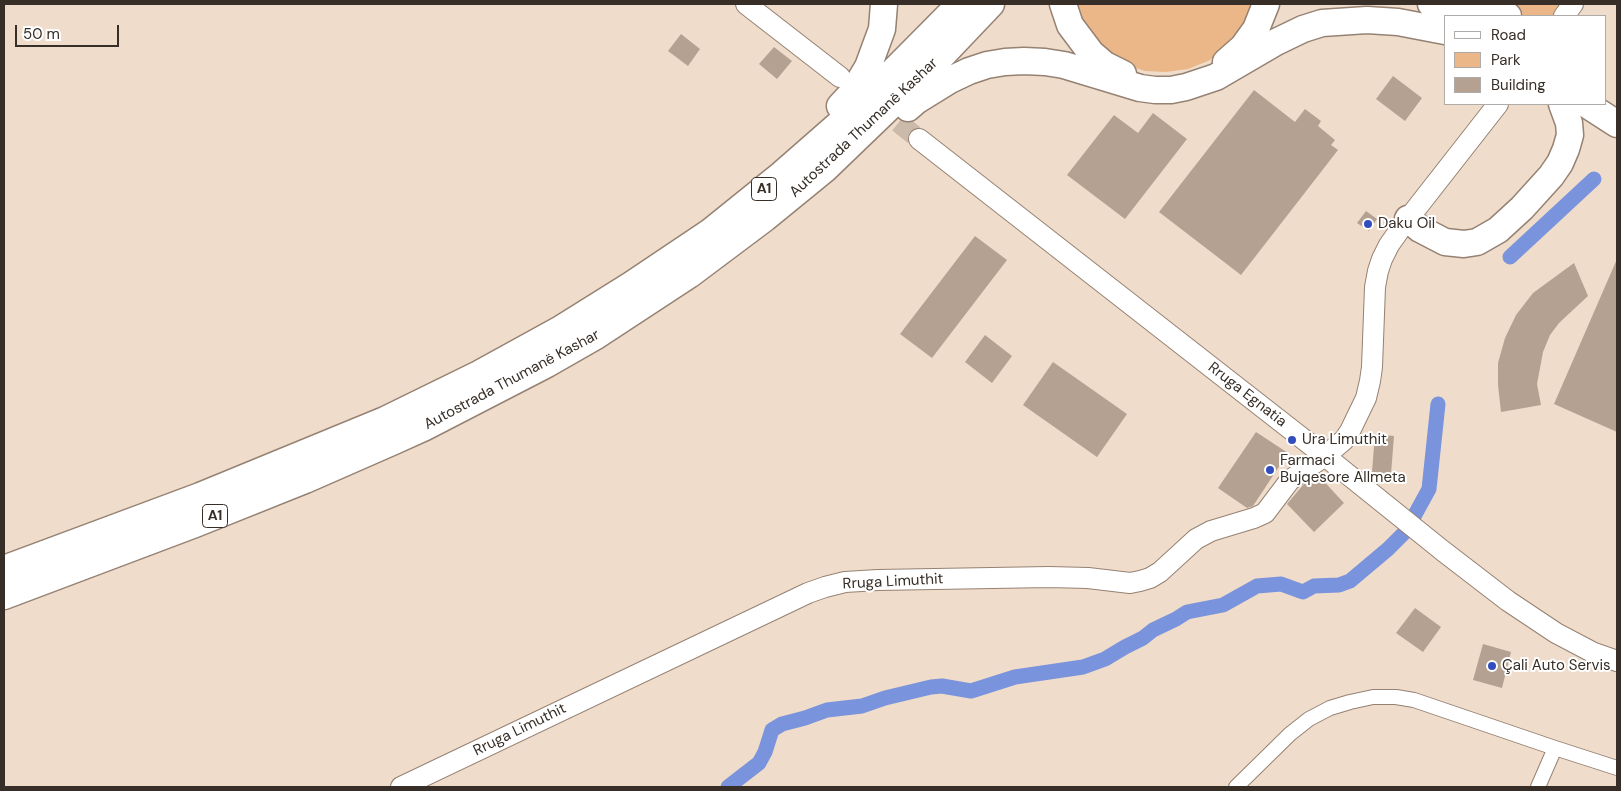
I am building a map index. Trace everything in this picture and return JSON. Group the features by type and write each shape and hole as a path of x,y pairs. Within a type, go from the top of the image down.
{"highway":[{"path":"679,268 704,222 815,131 848,97 861,80 874,52 882,29 884,4"},
{"name":"Autostrada Thumanë Kashar","path":"679,268 710,232 782,174 854,111 960,4"},
{"name":"Autostrada Thumanë Kashar","path":"4,569 200,496 385,420 479,374 559,330 641,293 679,268 765,218 825,169 932,66 991,4"},
{"path":"1064,4 1070,25 1090,53 1105,65 1122,74 1141,80 1161,82 1181,81 1198,77 1215,70 1229,60 1243,47 1256,29 1266,4"},
{"path":"1430,4 1448,15"},
{"path":"1461,4 1478,15"},
{"path":"1495,4 1507,15"},
{"path":"641,293 679,268 753,242 818,189 916,101 950,80 987,65 1024,61 1045,62 1064,65 1132,86 1155,90 1171,90 1186,88 1216,77 1276,42 1303,29 1322,23 1367,20 1398,22 1444,31"},
{"path":"1606,97 1617,105"},
{"path":"1408,219 1420,229 1445,242 1464,244 1477,242 1498,230 1522,208 1551,176 1560,163 1570,135 1569,123 1562,105"},
{"path":"1588,105 1617,124"},
{"name":"Autostrada Thumanë Kashar","path":"4,596 195,524 305,480 453,413 596,336 641,293"}],"main road":[{"path":"746,4 840,77"},
{"path":"1565,15 1573,4"},
{"path":"1325,456 1344,440 1366,398 1372,367 1373,308 1378,271 1389,245 1497,105"},
{"name":"Rruga Egnatia","path":"919,139 1372,492 1443,551 1533,619 1575,644 1617,661"},
{"name":"Rruga Limuthit","path":"401,787 808,593 825,587 845,582 878,580 1049,577 1130,582 1150,578 1160,572 1196,539 1211,531 1254,518 1265,512 1290,480 1325,456"}],"street":[{"path":"1237,786 1290,734 1309,719 1330,708 1373,697 1396,697 1414,700 1617,768"},
{"path":"1538,787 1555,748"}],"green space":[{"path":"1076,4 1254,4 1250,16 1226,50 1208,61 1188,69 1166,72 1145,71 1120,63 1102,51 1078,14"},
{"path":"1507,4 1563,4 1554,15 1519,15"}],"building":[{"path":"681,34 700,49 688,66 668,51"},
{"path":"774,47 792,61 777,79 759,64"},
{"path":"1393,76 1422,98 1405,121 1376,99"},
{"path":"1254,90 1295,122 1305,109 1321,121 1318,126 1335,140 1331,145 1338,150 1241,275 1159,212"},
{"path":"1153,113 1187,139 1125,219 1067,175 1114,115 1138,133"},
{"path":"1366,211 1377,219 1369,231 1357,223"},
{"path":"975,236 1007,260 932,358 900,334"},
{"path":"1617,259 1617,432 1554,404"},
{"path":"1574,263 1588,296 1559,323 1550,335 1543,352 1537,384 1541,405 1501,412 1498,363 1505,338 1516,315 1533,293"},
{"path":"985,335 1012,356 992,383 965,362"},
{"path":"1053,362 1127,414 1097,457 1023,405"},
{"path":"1256,432 1288,453 1253,506 1247,508 1218,488"},
{"path":"1375,434 1394,436 1391,474 1372,472"},
{"path":"1318,475 1344,503 1314,532 1287,504 1303,485"},
{"path":"1415,608 1441,627 1423,652 1396,633"},
{"name":"Çali Auto Servis","path":"1483,644 1511,652 1502,688 1473,680"}],"waterway":[{"path":"1510,257 1594,179"},
{"path":"728,787 759,763 765,752 772,730 782,724 827,710 862,706 885,698 931,687 942,686 971,691 1015,677 1083,667 1105,659 1187,612 1223,605 1257,586 1281,584 1303,592 1314,586 1339,585 1350,581 1406,531 1429,489 1438,404"}],"tunnel":[{"path":"875,104 919,139"}],"place":[{"name":"Daku Oil","path":"1368,224"},
{"name":"Ura Limuthit","path":"1292,440"},
{"name":"Farmaci Bujqesore Allmeta","path":"1270,470"},
{"name":"Çali Auto Servis","path":"1492,666"}]}
